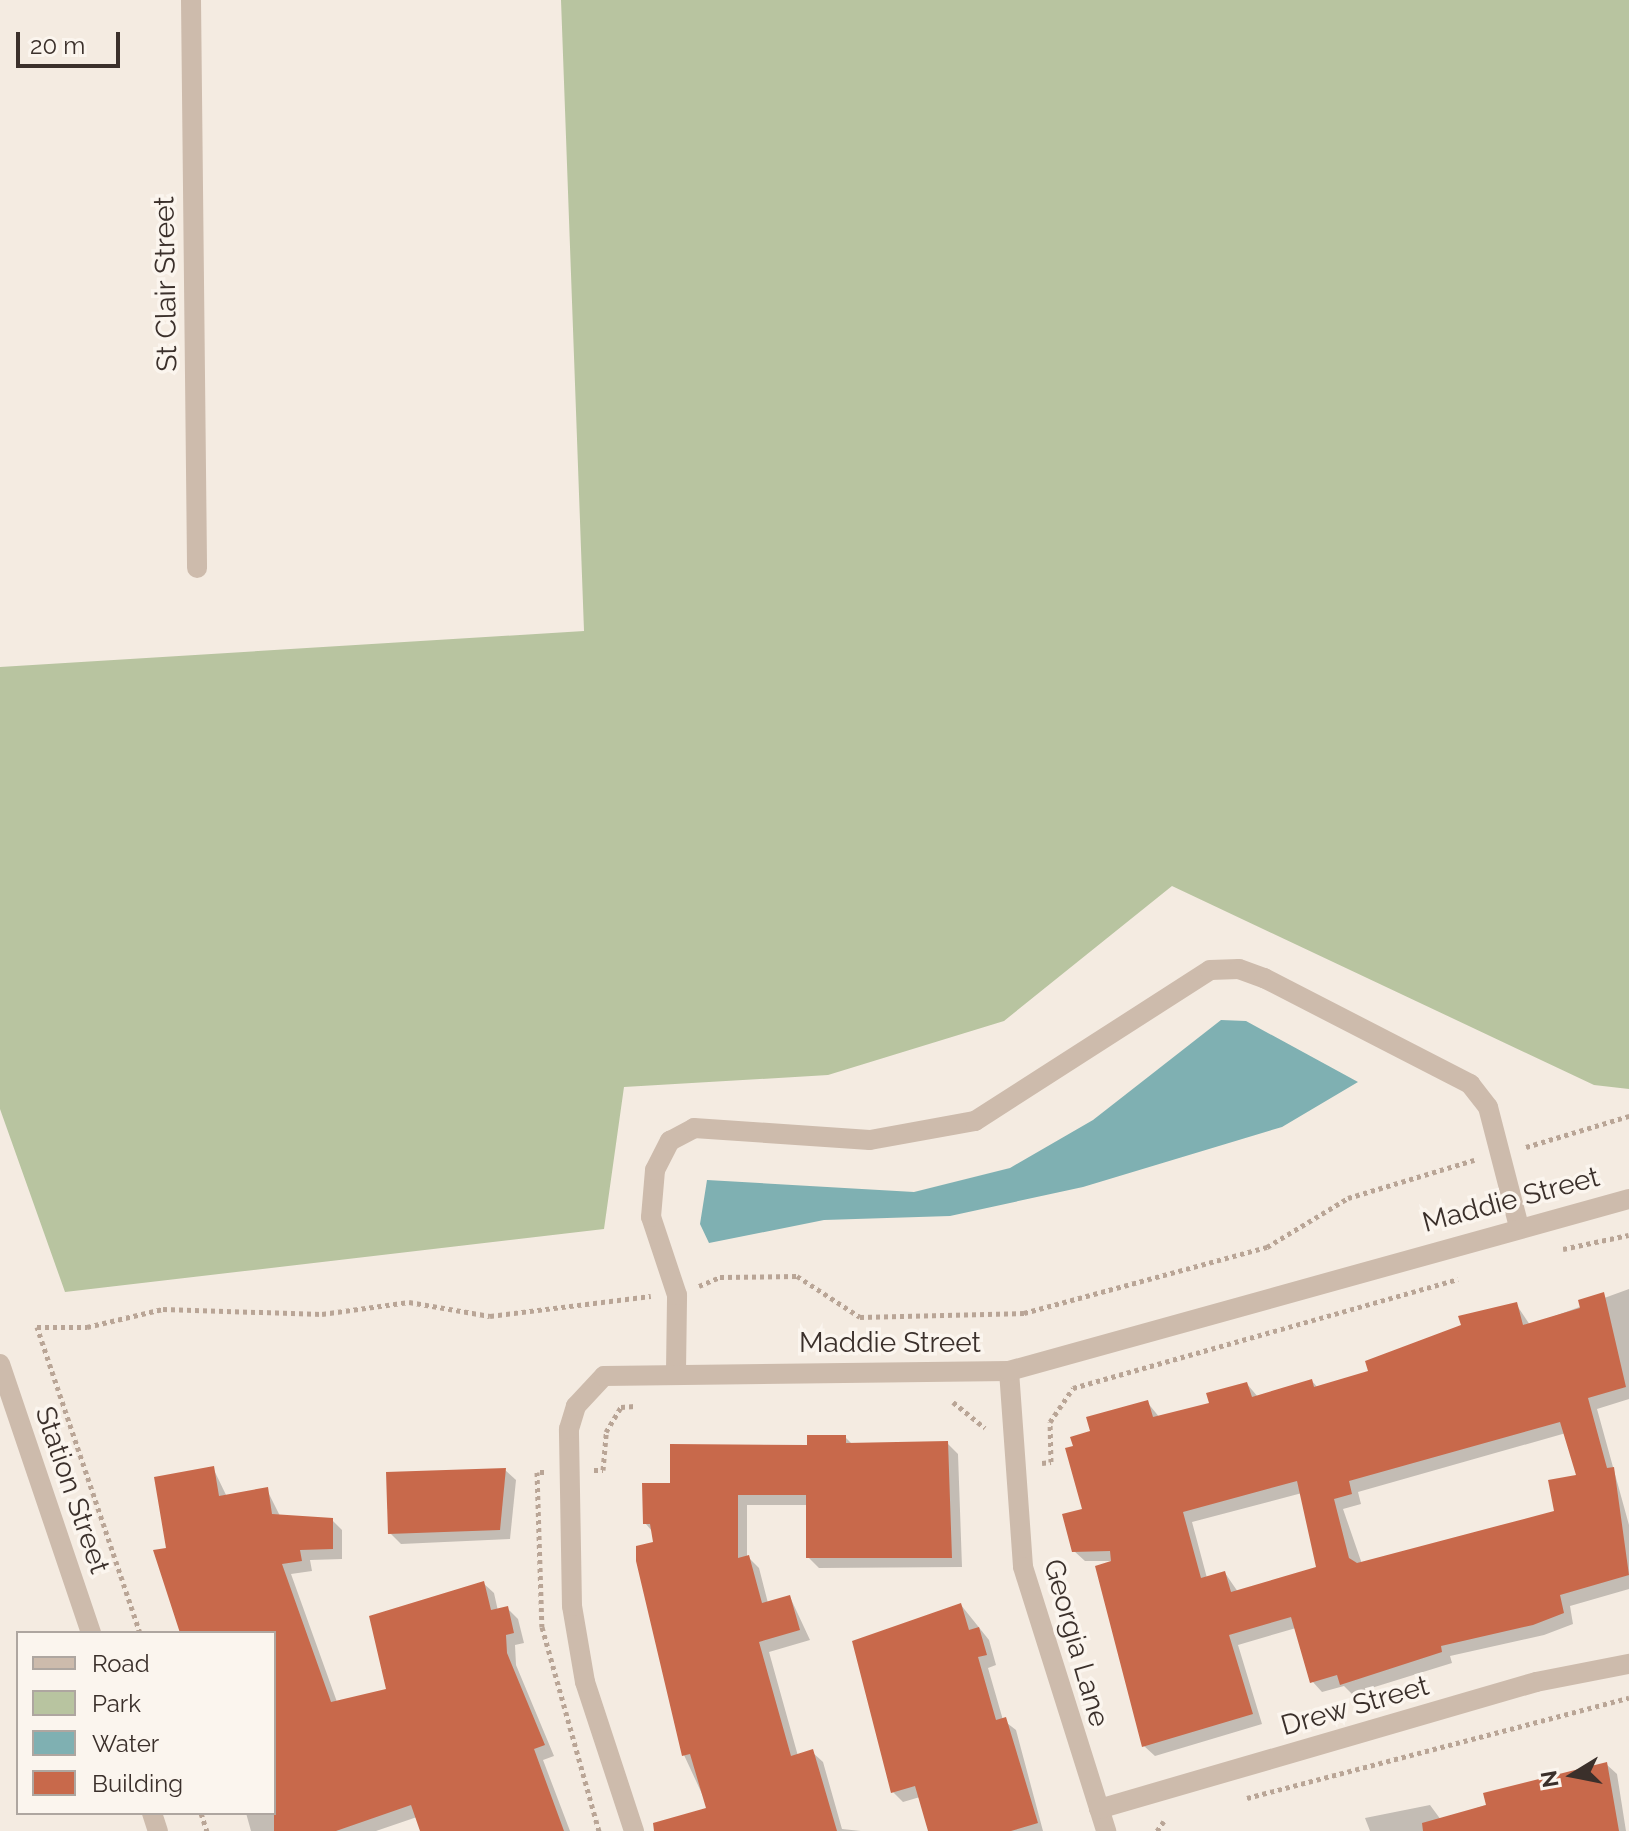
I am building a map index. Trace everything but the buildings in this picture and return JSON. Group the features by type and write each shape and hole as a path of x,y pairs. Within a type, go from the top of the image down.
{"street":[{"name":"St Clair Street","path":"191,0 197,568"},
{"path":"676,1371 677,1295 651,1217 655,1170 670,1141 694,1128 870,1140 975,1121 1210,970 1264,978 1470,1084 1488,1107 1519,1227"},
{"name":"Maddie Street","path":"634,1831 585,1682 572,1606 569,1429 576,1406 604,1376 676,1371 1009,1371 1519,1227 1629,1199"},
{"name":"Station Street","path":"0,1364 90,1631"},
{"name":"Georgia Lane","path":"1009,1371 1023,1567 1106,1831"},
{"name":"Drew Street","path":"1099,1809 1536,1682 1629,1664"}],"path":[{"path":"139,1631 37,1327 87,1327 163,1309 322,1314 409,1302 490,1316 677,1295 720,1277 797,1276 860,1317 1024,1313 1267,1247 1348,1198 1499,1152 1578,1136 1629,1116"},
{"path":"1544,1254 1629,1235"},
{"path":"1039,1463 1051,1462 1050,1422 1073,1388 1468,1276"},
{"path":"942,1403 958,1402 989,1440"},
{"path":"1237,1801 1629,1698"},
{"path":"1157,1831 1176,1818"}],"green space":[{"path":"561,0 1629,0 1629,1089 1594,1085 1172,886 1004,1021 828,1075 624,1087 604,1229 65,1292 0,1109 0,667 584,631"}],"water":[{"path":"1221,1020 1246,1021 1358,1082 1282,1127 1083,1187 950,1216 824,1220 709,1243 700,1224 707,1180 914,1192 1010,1168 1093,1120"}]}
